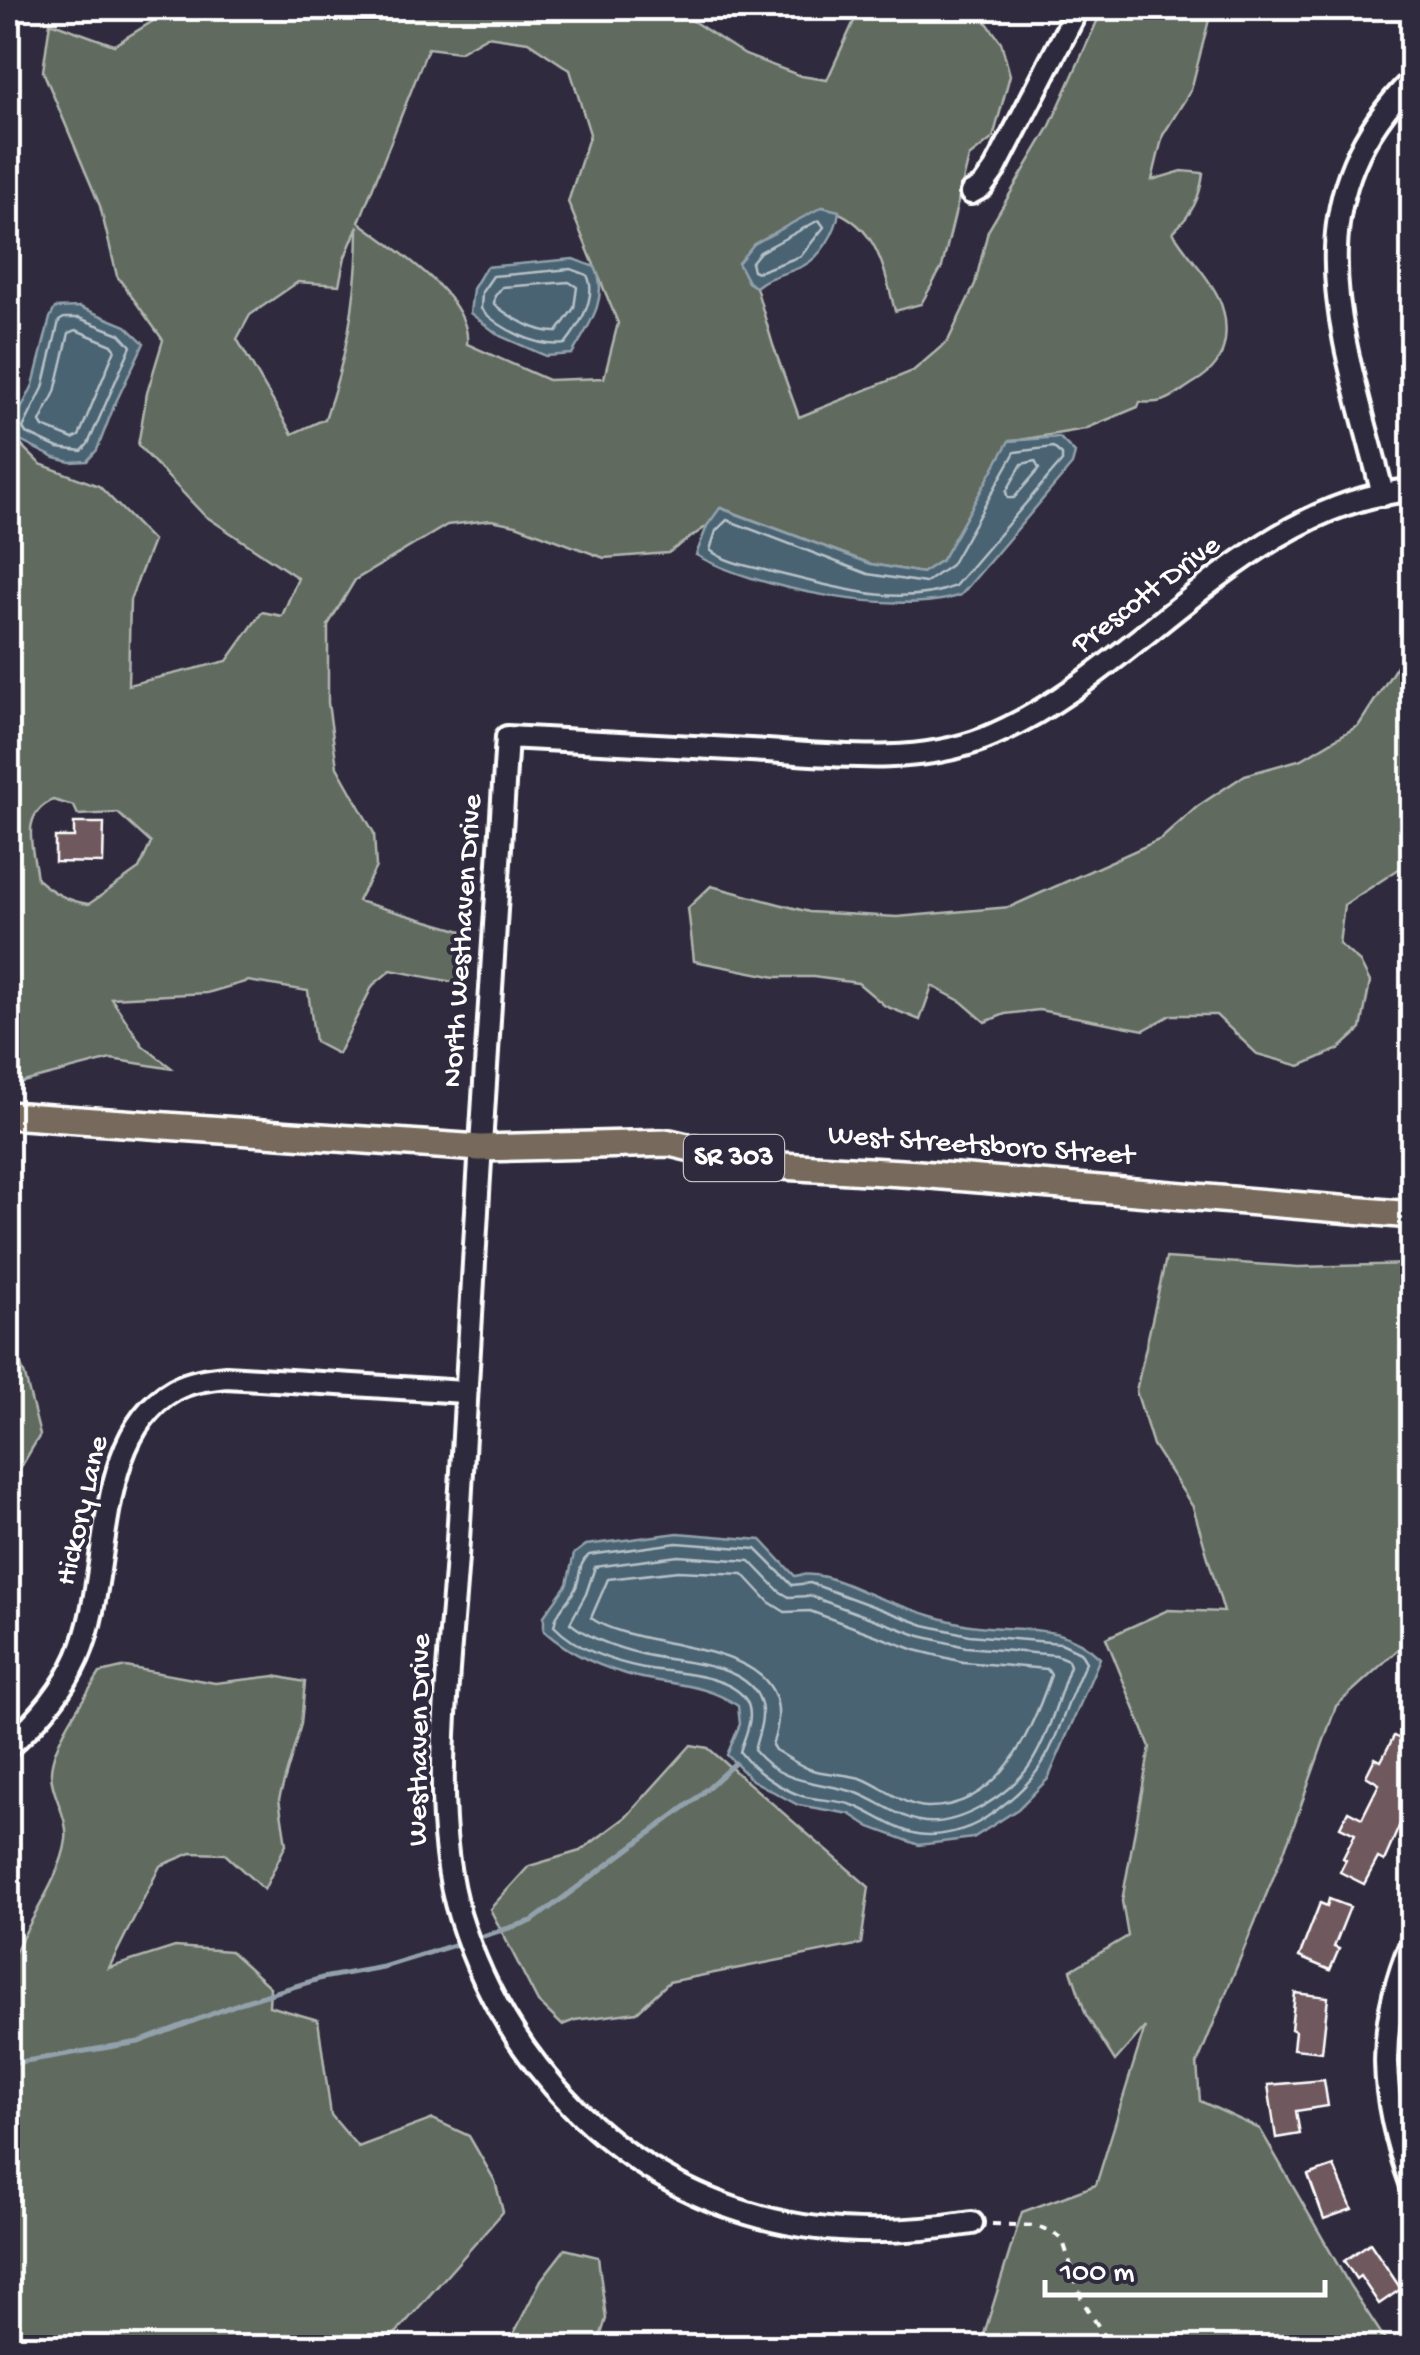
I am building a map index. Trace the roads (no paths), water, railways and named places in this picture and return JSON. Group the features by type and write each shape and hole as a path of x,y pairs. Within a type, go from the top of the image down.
{"main road":[{"name":"West Streetsboro Street","path":"8,1115 480,1148 670,1143 764,1166 919,1174 1412,1214"}],"street":[{"path":"970,193 996,169 1078,8"},
{"path":"1383,495 1338,306 1334,244 1337,216 1354,161 1377,122 1412,80"},
{"name":"Prescott Drive","path":"507,737 873,756 934,752 984,738 1060,698 1280,534 1346,506 1412,490"},
{"name":"North Westhaven Drive","path":"480,1148 507,737"},
{"name":"Westhaven Drive","path":"480,1148 445,1746 444,1836 459,1915 483,1980 520,2046 555,2088 605,2136 639,2161 710,2198 761,2217 834,2230 915,2232 972,2223"},
{"name":"Hickory Lane","path":"8,1747 31,1727 61,1690 79,1656 91,1619 122,1456 133,1430 150,1408 185,1385 226,1377 464,1392"},
{"path":"1412,1941 1391,2002 1385,2062 1390,2117 1412,2186"}],"water":[{"path":"822,207 839,211 822,250 803,266 756,287 748,282 738,263 754,244"},
{"path":"573,259 595,267 600,290 595,312 572,354 546,356 500,336 470,313 473,289 486,267"},
{"path":"80,307 126,326 144,343 97,450 87,461 70,462 8,435 33,385 55,308"},
{"path":"1059,437 1075,453 1072,465 961,595 901,603 826,596 753,578 696,555 707,526 720,508 871,564 922,573 942,560 1009,441"},
{"path":"678,1533 761,1540 795,1576 828,1578 948,1620 1039,1630 1085,1646 1100,1658 1048,1779 1018,1809 973,1838 919,1845 870,1827 850,1814 798,1805 752,1780 727,1755 740,1724 738,1706 727,1699 602,1666 544,1631 544,1616 567,1584 574,1554 586,1545"}],"waterway":[{"path":"483,1936 532,1921 693,1801 735,1763"},
{"path":"8,2064 139,2042 243,2002 454,1945"}]}
